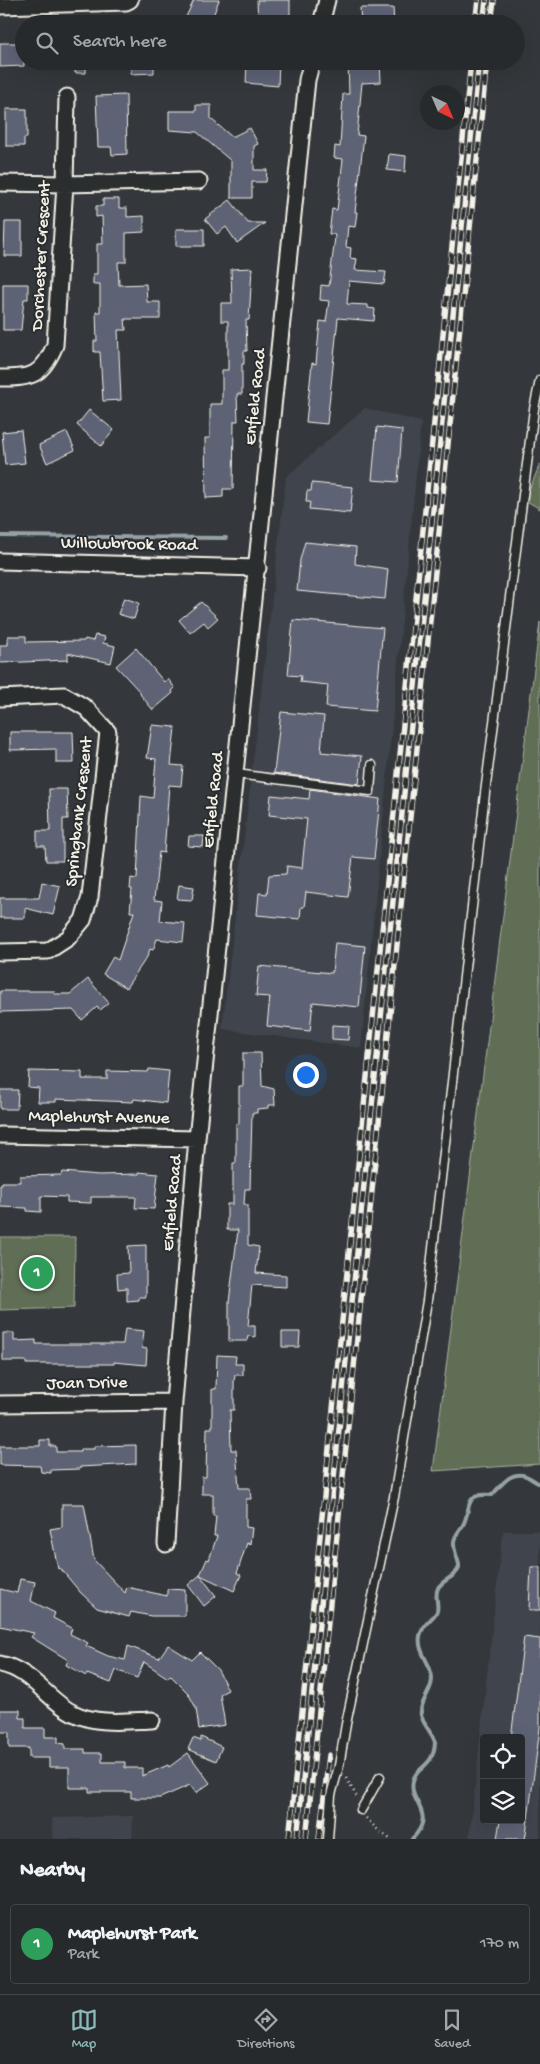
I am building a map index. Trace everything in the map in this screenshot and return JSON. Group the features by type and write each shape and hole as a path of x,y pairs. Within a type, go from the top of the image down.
{"street":[{"path":"0,6 126,2 130,0"},
{"path":"323,15 327,0"},
{"name":"Enfield Road","path":"166,1544 174,1402 197,1139 258,568 307,80 310,70"},
{"name":"Dorchester Crescent","path":"0,378 28,377 47,365 55,346 65,184 67,97"},
{"path":"0,183 65,184 199,181"},
{"name":"Willowbrook Road","path":"0,561 258,568"},
{"name":"Springbank Crescent","path":"0,698 64,695 86,708 108,732 90,897 83,920 68,938 48,952 0,952"},
{"name":"Maplehurst Avenue","path":"0,1135 197,1139"},
{"name":"Joan Drive","path":"0,1404 174,1402"},
{"path":"0,1664 35,1681 71,1712 89,1719 102,1721 152,1720"}],"lane":[{"path":"328,1839 331,1795 339,1766 349,1706 394,1497 427,1301 485,793 534,410 540,380"},
{"path":"236,774 370,791 372,765"},
{"path":"361,1810 380,1777"}],"shaded area":[{"path":"365,408 421,422 361,1048 222,1029 286,477"},
{"path":"503,1531 540,1531 540,1839 469,1839 480,1739 480,1824 525,1824 525,1734 481,1734"},
{"path":"133,1816 132,1839 53,1839 52,1818"}],"green space":[{"path":"540,464 540,509 525,500"},
{"path":"540,622 540,1464 433,1471"},
{"path":"0,1237 75,1237 74,1308 0,1310"}],"building":[{"path":"194,0 219,0 213,15 187,15"},
{"path":"257,0 290,0 290,15 258,15"},
{"path":"360,8 393,8 393,15 360,15"},
{"path":"0,43 15,43 15,66 0,67"},
{"path":"75,70 86,70 86,73 75,73"},
{"path":"131,70 154,70 154,73 131,74"},
{"path":"247,70 279,70 278,86 246,83"},
{"path":"348,70 380,70 381,82 362,83 357,135 364,136 355,212 357,212 355,227 348,226 346,247 351,248 350,258 357,259 355,270 386,272 384,284 349,281 347,304 368,305 368,308 375,309 374,321 338,318 327,424 306,422 312,363 316,364 320,321 326,322 329,301 320,300 321,285 329,286 335,237 334,234 329,234 332,209 337,210 343,159 334,158 335,146 340,147 343,94 349,94"},
{"path":"126,95 127,154 112,155 111,147 98,147 96,96"},
{"path":"196,105 211,105 211,119 232,137 250,128 258,144 254,146 254,170 267,170 266,182 252,182 252,198 231,198 231,161 197,132 169,130 169,111 196,111"},
{"path":"6,109 27,109 27,138 24,138 24,146 6,146"},
{"path":"389,154 406,156 405,172 387,170"},
{"path":"103,199 119,199 119,208 127,208 127,217 144,216 144,232 126,233 126,262 118,262 119,285 146,284 147,302 160,302 160,319 125,319 126,330 118,330 121,400 103,401 100,352 94,352 94,341 97,341 96,312 100,312 100,284 93,284 93,274 97,274 97,244 103,244 102,216 96,217 96,206 103,206"},
{"path":"230,200 248,223 265,223 237,243 226,227 217,234 205,219"},
{"path":"5,222 22,222 22,256 4,256"},
{"path":"176,229 204,229 204,246 176,246"},
{"path":"252,268 249,320 246,320 247,351 244,351 244,364 242,364 242,394 237,394 238,421 234,421 233,489 223,489 223,497 206,498 205,438 210,438 210,404 222,404 222,370 228,370 228,321 221,321 221,303 232,303 231,269"},
{"path":"3,284 28,284 28,299 24,299 21,330 3,330"},
{"path":"89,410 114,430 101,446 77,425"},
{"path":"377,427 402,430 398,482 372,480"},
{"path":"21,430 25,463 5,465 2,432"},
{"path":"67,432 75,450 47,463 39,445"},
{"path":"312,483 353,487 350,513 309,509 310,502 306,502 307,491 311,491"},
{"path":"305,542 356,547 355,564 388,569 385,599 297,591 300,560"},
{"path":"124,598 139,603 134,619 118,614"},
{"path":"201,602 218,618 208,627 204,622 190,633 179,620"},
{"path":"293,620 383,628 375,711 326,707 328,685 300,682 301,676 288,675"},
{"path":"95,635 105,637 103,643 115,646 111,663 68,653 68,660 0,663 0,645 8,645 8,636 26,636 26,642 84,641 85,639 93,641"},
{"path":"136,648 164,682 168,679 175,688 172,691 173,693 153,710 141,693 116,666"},
{"path":"281,712 324,716 321,752 362,756 359,784 274,773"},
{"path":"152,725 175,727 171,765 183,766 181,786 169,785 164,853 159,852 154,900 162,901 160,921 185,923 183,942 157,939 153,950 150,949 147,957 126,988 103,974 113,957 118,960 134,912 130,912 132,889 130,889 131,878 137,879 141,796 153,798 156,759 147,758"},
{"path":"10,732 73,732 74,763 56,763 56,749 10,750"},
{"path":"49,789 67,789 68,819 63,819 63,861 46,861 45,846 37,846 37,831 50,831"},
{"path":"310,789 380,799 374,859 353,857 348,897 306,892 304,907 301,907 300,919 257,915 259,893 267,894 269,875 286,874 287,866 302,868 307,819 269,815 271,795 309,799"},
{"path":"189,836 204,836 203,847 188,846"},
{"path":"42,882 60,886 53,915 25,908 25,918 0,918 0,898 39,898"},
{"path":"179,885 194,887 192,900 177,899"},
{"path":"335,943 365,946 359,1007 313,1002 310,1031 267,1026 270,997 256,996 259,966 332,973"},
{"path":"88,979 109,1003 100,1010 97,1007 82,1020 73,1010 0,1012 0,991 54,991 54,994 70,994"},
{"path":"332,1025 349,1026 348,1040 332,1039"},
{"path":"243,1053 261,1053 262,1086 274,1089 275,1105 268,1105 268,1108 257,1109 257,1113 252,1113 250,1189 245,1189 244,1204 248,1205 248,1245 259,1247 256,1273 286,1275 286,1287 252,1285 248,1326 255,1326 255,1337 248,1336 247,1341 229,1341 229,1302 238,1230 227,1230 227,1204 233,1204 233,1163 236,1163 236,1124 239,1124 239,1086 243,1086"},
{"path":"149,1069 169,1071 166,1103 134,1099 133,1102 56,1099 56,1102 38,1102 39,1088 28,1087 29,1071 82,1072 82,1079 107,1079 107,1071 148,1072"},
{"path":"0,1090 18,1090 17,1109 0,1109"},
{"path":"62,1172 99,1175 139,1174 139,1172 158,1174 154,1209 135,1208 136,1197 91,1197 91,1203 67,1202 67,1197 41,1196 41,1212 27,1211 27,1208 0,1207 0,1185 2,1185 2,1182 20,1182 20,1176 61,1175"},
{"path":"146,1245 146,1297 127,1301 127,1288 118,1289 117,1274 129,1273 128,1246"},
{"path":"125,1329 144,1331 142,1348 147,1349 146,1365 114,1362 114,1364 26,1364 26,1361 3,1361 3,1333 14,1333 14,1341 36,1340 36,1344 123,1344"},
{"path":"282,1332 300,1332 299,1347 282,1347"},
{"path":"217,1355 236,1356 235,1364 243,1364 243,1375 235,1375 234,1410 230,1410 231,1450 236,1450 239,1488 250,1488 251,1499 246,1499 246,1527 252,1528 250,1544 247,1543 237,1573 241,1575 234,1591 200,1575 207,1559 209,1560 217,1536 214,1536 216,1516 213,1516 213,1494 202,1494 202,1477 206,1477 207,1428 212,1428 212,1389 216,1389"},
{"path":"40,1440 50,1440 50,1446 56,1446 56,1452 80,1452 80,1449 94,1449 94,1446 136,1445 136,1464 51,1470 51,1473 41,1472 40,1466 0,1465 0,1446 40,1446"},
{"path":"62,1504 84,1504 94,1560 125,1593 127,1587 167,1596 167,1589 185,1590 185,1616 151,1616 131,1612 129,1617 97,1608 80,1592 60,1568 58,1569 50,1529 62,1527"},
{"path":"531,1567 540,1567 540,1610 529,1610"},
{"path":"200,1575 216,1596 204,1606 188,1585"},
{"path":"20,1579 35,1582 31,1601 55,1613 53,1618 72,1628 70,1634 88,1643 86,1646 108,1656 125,1660 128,1646 159,1658 168,1645 192,1660 200,1652 218,1670 228,1690 220,1694 225,1725 199,1729 196,1708 188,1693 170,1675 168,1678 144,1662 137,1678 116,1670 111,1683 87,1674 86,1676 66,1665 68,1660 31,1637 34,1633 0,1626 0,1589 17,1593"},
{"path":"524,1637 540,1639 540,1728 528,1819 525,1819 525,1734 512,1734"},
{"path":"0,1710 20,1710 20,1718 25,1718 25,1728 45,1728 45,1737 58,1737 58,1743 65,1744 65,1749 85,1749 85,1753 102,1753 102,1762 125,1762 125,1768 142,1768 142,1776 168,1765 169,1767 188,1753 210,1783 196,1793 190,1785 160,1798 131,1798 131,1792 89,1792 89,1788 69,1788 69,1767 49,1767 49,1758 29,1758 29,1748 9,1748 9,1732 0,1732"},
{"path":"201,1737 222,1747 216,1761 188,1749 193,1738 201,1741"},
{"path":"525,1820 528,1820 525,1839 497,1839 499,1824 525,1824"}],"waterway":[{"path":"0,536 226,538"},
{"path":"412,1839 422,1822 420,1808 414,1796 413,1781 418,1772 432,1757 435,1742 421,1715 422,1706 432,1679 430,1668 422,1653 420,1636 426,1624 437,1611 436,1594 438,1588 458,1570 454,1540 466,1519 470,1502 476,1496 492,1495 506,1480 515,1475 526,1476 540,1484"}],"railway":[{"path":"476,15 478,0"},
{"path":"484,15 486,0"},
{"path":"492,15 494,0"},
{"path":"289,1839 470,70"},
{"path":"297,1839 478,70"},
{"path":"306,1839 486,70"},
{"path":"319,1839 329,1755"}],"place":[{"name":"Maplehurst Park","path":"37,1273"}]}
